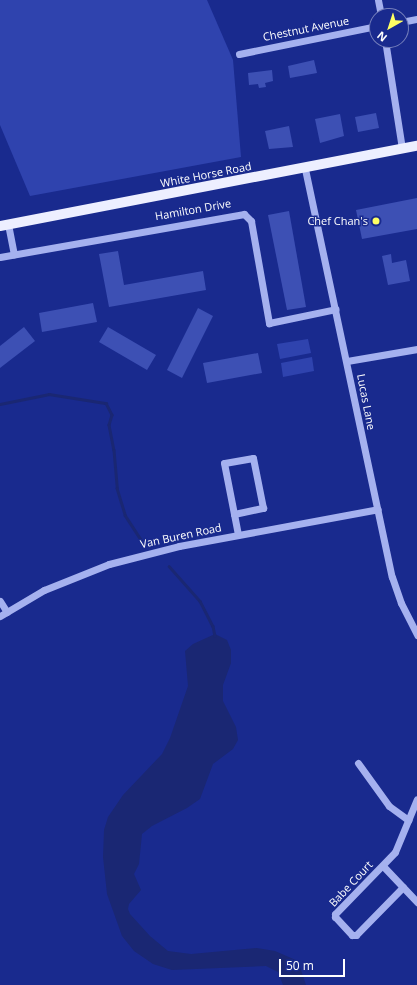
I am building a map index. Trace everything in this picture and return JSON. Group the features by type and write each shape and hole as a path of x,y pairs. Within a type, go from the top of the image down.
{"main road":[{"name":"White Horse Road","path":"4,225 305,169 417,146"}],"street":[{"name":"Chestnut Avenue","path":"239,54 369,28"},
{"path":"386,48 402,149"},
{"name":"Lucas Lane","path":"305,169 392,577 401,603 417,635"},
{"name":"Hamilton Drive","path":"0,257 244,214 251,221 269,323 336,309"},
{"path":"4,225 14,254"},
{"path":"347,361 417,351"},
{"path":"234,514 263,508 254,458 224,462 238,535"},
{"name":"Van Buren Road","path":"0,616 44,590 109,564 179,546 378,509"},
{"path":"0,601 7,612"},
{"path":"358,763 388,806 408,820"},
{"path":"417,799 401,842 382,866 417,902"},
{"name":"Babe Court","path":"382,866 335,914 344,927 352,935 360,933 403,887"}],"shaded area":[{"path":"0,0 207,0 233,60 241,157 30,196 0,125"},
{"path":"308,339 311,353 280,359 277,344"},
{"path":"312,357 314,371 283,377 281,363"},
{"path":"215,634 227,640 231,650 231,663 223,685 223,701 236,727 238,740 233,749 213,764 200,799 187,808 152,826 142,834 139,864 134,874 141,890 129,904 128,909 130,914 150,936 168,951 191,954 257,948 275,951 298,961 306,985 283,985 278,972 266,966 172,970 153,964 134,951 122,936 107,894 103,857 104,830 108,817 123,795 162,754 170,738 188,686 185,651 193,644"}],"building":[{"path":"314,60 317,73 290,78 288,66"},
{"path":"272,70 273,81 265,83 266,87 259,88 258,84 249,85 248,73"},
{"path":"376,113 379,128 358,132 355,117"},
{"path":"340,114 344,136 320,143 315,119"},
{"path":"289,126 293,147 269,149 265,131"},
{"path":"417,198 417,229 362,239 356,210"},
{"path":"289,211 306,307 287,310 268,215"},
{"path":"118,251 124,285 203,271 206,290 109,307 99,254"},
{"path":"391,254 392,263 406,260 410,281 388,285 382,256"},
{"path":"93,303 97,322 42,332 39,313"},
{"path":"198,308 213,316 182,378 167,370"},
{"path":"24,327 35,341 0,368 0,346"},
{"path":"108,327 156,355 147,370 99,342"},
{"path":"258,353 262,373 207,383 203,363"}],"waterway":[{"path":"0,404 49,394 106,403 112,415 109,425 114,450 117,488 125,515 144,544"},
{"path":"169,566 200,601 213,626 215,636"}],"place":[{"name":"Chef Chan's","path":"376,221"}]}
